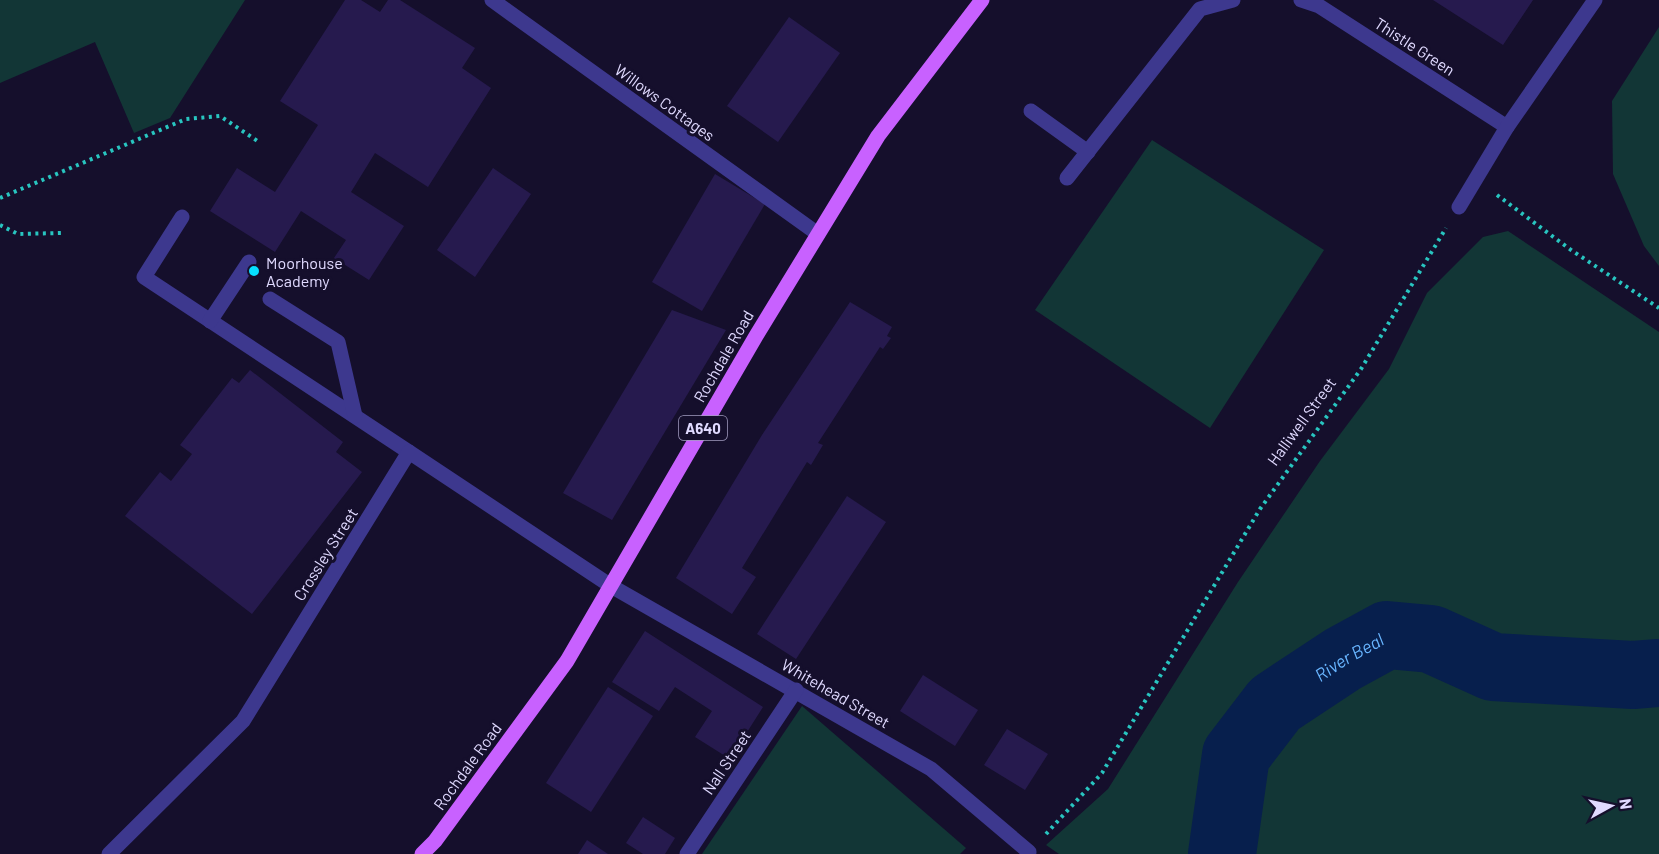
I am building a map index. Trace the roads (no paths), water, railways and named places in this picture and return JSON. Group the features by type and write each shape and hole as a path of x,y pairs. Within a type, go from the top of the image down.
{"main road":[{"name":"Rochdale Road","path":"422,854 435,841 567,661 878,136 982,0"}],"street":[{"name":"Willows Cottages","path":"492,0 818,234"},
{"path":"1067,178 1200,9 1233,0"},
{"name":"Thistle Green","path":"1301,0 1319,6 1508,127"},
{"path":"1459,207 1508,127 1594,0"},
{"path":"1031,111 1088,152"},
{"path":"182,218 144,277 611,586"},
{"path":"210,321 249,262"},
{"path":"270,299 338,342 356,416"},
{"name":"Crossley Street","path":"109,854 243,721 409,452"},
{"name":"Whitehead Street","path":"611,586 931,769 1029,852"},
{"name":"Nall Street","path":"687,854 796,690"}],"waterway":[{"name":"River Beal","path":"1222,854 1236,755 1275,704 1343,659 1387,635 1431,639 1493,667 1633,675 1659,673"}],"place":[{"name":"Moorhouse Academy","path":"254,271"}]}
